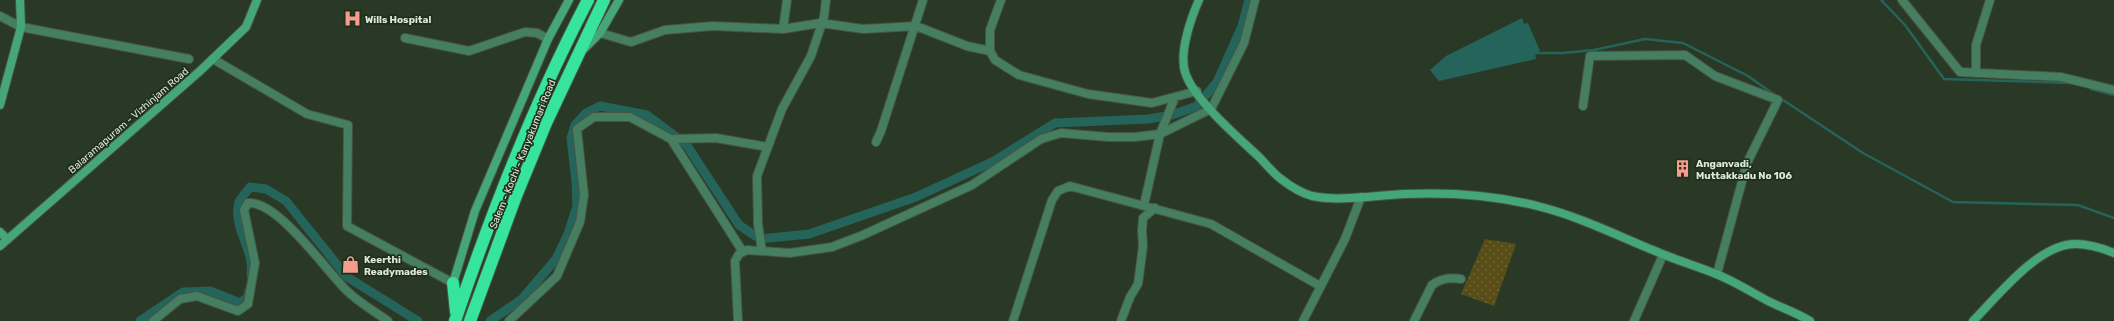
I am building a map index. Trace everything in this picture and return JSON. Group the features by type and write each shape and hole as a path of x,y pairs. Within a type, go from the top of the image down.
{"highway":[{"name":"Salem - Kochi - Kanyakumari Road","path":"455,319 532,116 563,48 588,0"},
{"name":"Salem - Kochi - Kanyakumari Road","path":"470,321 546,123 604,0"},
{"path":"492,221 506,226"},
{"path":"454,283 455,319"}],"street":[{"path":"0,106 21,27 20,0"},
{"name":"Balaramapuram - Vizhinjam Road","path":"0,246 213,59 246,27 257,0"},
{"path":"213,59 307,114 348,125 347,226 454,283 475,211 548,39 569,0"},
{"path":"577,56 600,33 619,0"},
{"path":"783,29 788,0"},
{"path":"762,251 758,224 757,176 782,109 811,56 822,23 826,0"},
{"path":"876,142 916,26 923,0"},
{"path":"1001,0 990,30 990,51 995,60 1018,75 1088,94 1152,103 1197,91"},
{"path":"1199,0 1186,38 1184,63 1185,72 1210,108 1282,179 1303,193 1315,196 1361,197 1456,193 1510,200 1562,213 1620,235 1663,255 1717,274 1770,302 1793,311 1810,321"},
{"path":"738,321 735,261 743,252 755,250 790,253 832,247 863,235 972,185 1041,139 1052,134 1071,132 1108,138 1160,134 1210,108 1244,44 1255,0"},
{"path":"1902,0 1960,72 2061,77 2114,90"},
{"path":"1976,73 1976,45 1990,0"},
{"path":"0,16 21,27 188,59"},
{"path":"600,33 630,42 665,30 713,26 783,29 822,23 864,29 916,26 966,46 990,51"},
{"path":"405,38 469,51 525,32 537,33 548,39"},
{"path":"1583,106 1590,56 1684,55 1715,76 1778,100 1747,163 1717,274"},
{"path":"1144,205 1160,134 1175,97"},
{"path":"509,321 557,276 580,222 584,195 577,129 594,117 630,117 671,139 743,252"},
{"path":"671,139 716,138 768,146"},
{"path":"1013,321 1052,200 1058,191 1070,186 1211,224 1320,286"},
{"path":"1303,321 1345,239 1361,197"},
{"path":"154,321 180,299 197,296 238,310 248,304 255,263 244,210 248,203 256,202 277,214 347,291 388,321"},
{"path":"1121,321 1130,297 1138,284 1143,246 1142,231 1144,218 1155,208"},
{"path":"0,232 7,239"},
{"path":"1973,321 2018,274 2044,254 2058,248 2074,244 2103,249 2114,253"},
{"path":"1634,321 1663,255"},
{"path":"1414,321 1432,285 1437,281 1450,278 1461,279"}],"shaded area":[{"path":"1485,239 1516,244 1494,306 1461,294"}],"water":[{"path":"1522,18 1524,24 1528,23 1540,51 1535,53 1536,59 1439,81 1430,70 1446,56"}],"waterway":[{"path":"490,321 522,299 556,259 568,234 577,206 571,138 575,125 586,113 600,106 647,115 686,144 739,225 760,239 809,234 916,197 994,161 1055,123 1148,119 1172,115 1197,106 1217,82 1242,26 1249,0"},
{"path":"1881,0 1905,25 1944,79 2071,83"},
{"path":"1532,53 1563,53 1594,50 1645,39 1683,43 1748,76 1775,95"},
{"path":"2091,89 2114,95"},
{"path":"1780,98 1863,153 1953,202 2078,205 2114,218"},
{"path":"251,275 250,257 238,221 239,202 250,187 266,189 286,201 347,277 418,321"},
{"path":"140,321 183,292 210,291 240,303 248,297 249,290"}],"place":[{"name":"Wills Hospital","path":"352,19"},
{"name":"Anganvadi, Muttakkadu No 106","path":"1683,169"},
{"name":"Keerthi Readymades","path":"351,265"}]}
